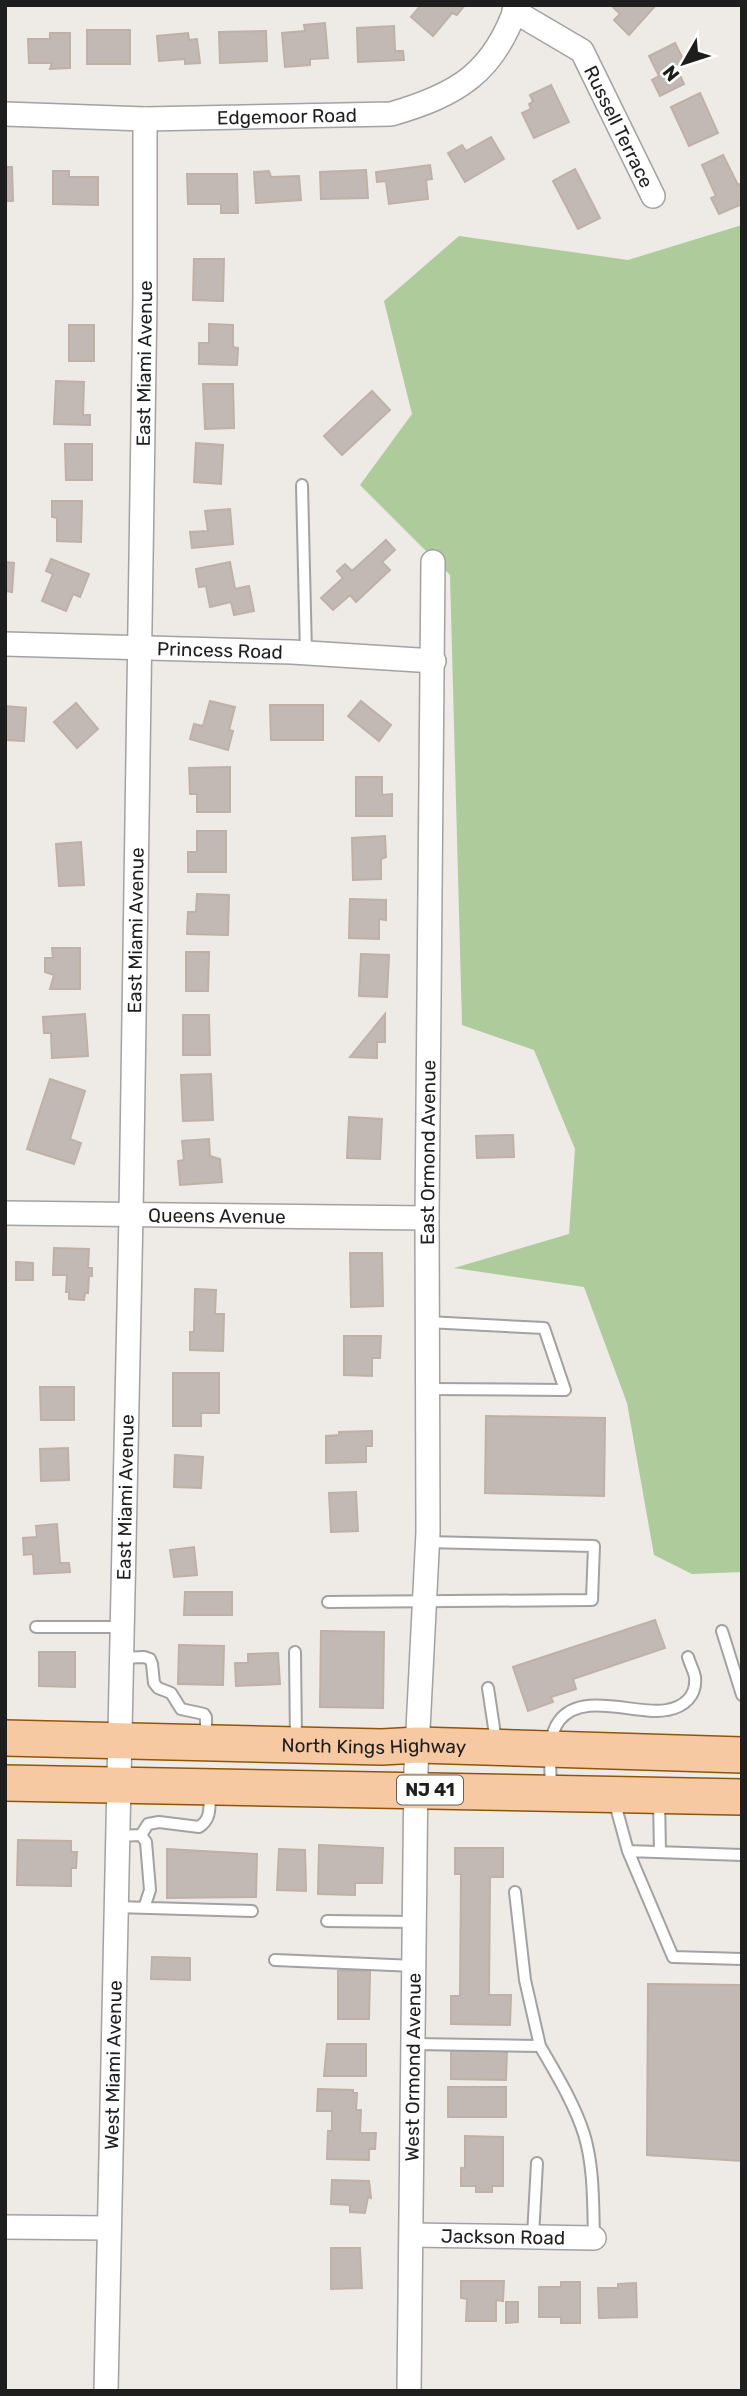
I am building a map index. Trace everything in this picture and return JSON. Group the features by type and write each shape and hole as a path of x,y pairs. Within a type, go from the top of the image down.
{"main road":[{"name":"North Kings Highway","path":"5,1738 382,1747 418,1745 742,1755"},
{"name":"NJ 41","path":"5,1783 742,1797"}],"street":[{"name":"Edgemoor Road","path":"5,114 145,119 391,114 422,105 459,88 484,65 508,30 516,8"},
{"name":"Russell Terrace","path":"516,8 582,51 653,196"},
{"name":"East Miami Avenue","path":"119,1740 131,1215 145,296 145,119"},
{"name":"East Ormond Avenue","path":"418,1745 427,1542 433,562"},
{"name":"Princess Road","path":"5,644 139,647 434,661"},
{"name":"Queens Avenue","path":"5,1213 427,1218"},
{"name":"West Miami Avenue","path":"106,2391 119,1740"},
{"name":"West Ormond Avenue","path":"409,2391 418,1745"},
{"path":"5,2227 109,2228"},
{"name":"Jackson Road","path":"412,2235 594,2238"}],"lane":[{"path":"302,485 306,654"},
{"path":"427,1322 544,1328 565,1391 428,1389"},
{"path":"328,1602 592,1600 594,1546 427,1542"},
{"path":"36,1627 121,1627"},
{"path":"722,1631 742,1695"},
{"path":"295,1652 296,1744"},
{"path":"551,1793 554,1731 560,1720 573,1710 602,1705 666,1711 690,1700 695,1689 695,1677 688,1657"},
{"path":"121,1658 150,1659 154,1683 158,1688 171,1693 181,1709 204,1714 206,1742"},
{"path":"488,1688 498,1747"},
{"path":"141,1835 148,1824 159,1822 199,1827 205,1823 209,1817 210,1787"},
{"path":"612,1794 628,1851 673,1957 742,1959"},
{"path":"659,1795 660,1852"},
{"path":"117,1836 141,1835"},
{"path":"141,1835 146,1842 150,1890 144,1908"},
{"path":"628,1851 742,1855"},
{"path":"514,1892 525,1980 540,2046 569,2099 584,2136 593,2185 594,2238"},
{"path":"116,1907 252,1911"},
{"path":"327,1921 415,1922"},
{"path":"275,1960 415,1966"},
{"path":"414,2044 540,2046"},
{"path":"533,2236 537,2163"}],"green space":[{"path":"742,225 742,1572 692,1574 654,1555 627,1403 584,1287 454,1268 569,1234 575,1149 534,1050 462,1025 450,575 360,485 412,414 384,301 459,236 628,260"}],"building":[{"path":"421,5 465,5 457,15 452,13 433,36 411,17"},
{"path":"611,5 656,5 629,35 614,20 620,14"},
{"path":"325,23 328,58 310,59 310,65 285,67 282,33 305,31 304,25"},
{"path":"394,26 395,51 403,51 404,60 358,62 357,28"},
{"path":"87,30 130,30 130,64 87,64"},
{"path":"266,31 267,61 220,63 219,32"},
{"path":"50,33 70,33 70,68 50,69 52,63 29,63 28,39 50,39"},
{"path":"188,33 189,40 197,39 200,63 185,64 185,59 159,61 157,36"},
{"path":"675,43 686,65 677,69 684,84 660,96 652,80 659,76 649,56"},
{"path":"551,85 569,122 534,138 522,113 531,109 529,104 533,102 530,95"},
{"path":"700,93 718,133 689,146 671,107"},
{"path":"491,137 504,159 465,182 448,153 462,145 466,151"},
{"path":"723,155 738,185 742,183 742,204 719,214 711,198 716,196 702,165"},
{"path":"430,165 432,179 426,180 428,199 389,204 386,181 377,182 376,172"},
{"path":"5,167 12,167 13,201 5,201"},
{"path":"575,169 600,218 578,229 553,181"},
{"path":"366,170 368,198 321,199 320,172"},
{"path":"53,171 69,171 69,177 98,177 98,205 53,204"},
{"path":"269,171 271,177 299,176 301,200 256,203 254,172"},
{"path":"187,174 237,174 238,213 221,213 221,204 188,204"},
{"path":"194,259 224,259 223,301 193,300"},
{"path":"209,324 233,325 233,347 238,348 237,365 199,364 199,343 209,343"},
{"path":"69,325 94,325 94,361 69,361"},
{"path":"56,381 84,382 83,415 90,415 90,425 54,424"},
{"path":"203,384 233,384 234,428 205,429"},
{"path":"372,391 390,410 342,455 324,436"},
{"path":"196,443 223,445 221,484 194,482"},
{"path":"65,444 92,444 92,480 66,480"},
{"path":"52,501 82,501 81,542 57,541 57,518 52,517"},
{"path":"230,509 233,544 192,548 190,532 208,531 205,511"},
{"path":"386,540 395,550 382,562 390,570 356,602 350,595 333,610 321,598 343,578 337,571 345,564 352,571"},
{"path":"51,559 89,574 80,597 73,594 66,611 42,601 53,574 46,571"},
{"path":"5,562 14,563 12,592 5,591"},
{"path":"230,562 235,589 249,586 254,611 234,615 231,602 210,607 206,586 199,587 196,569"},
{"path":"210,701 235,707 229,730 233,731 228,750 190,739 194,724 203,726"},
{"path":"361,701 391,725 379,741 348,716"},
{"path":"76,703 98,729 77,748 54,722"},
{"path":"270,705 323,705 323,740 271,740"},
{"path":"5,706 26,708 24,741 5,740"},
{"path":"230,767 230,812 197,812 197,794 190,794 189,768"},
{"path":"356,777 382,777 382,795 392,794 392,816 356,816"},
{"path":"197,831 226,831 226,872 188,872 188,852 197,852"},
{"path":"385,836 386,857 381,859 381,879 353,880 352,838"},
{"path":"81,842 84,885 59,886 56,844"},
{"path":"197,894 229,895 228,935 187,934 188,912 196,912"},
{"path":"350,899 386,900 386,920 379,919 379,939 349,938"},
{"path":"52,948 80,948 80,989 50,989 54,975 45,972 45,958 53,958"},
{"path":"186,952 209,952 208,991 186,991"},
{"path":"361,954 389,955 387,997 359,996"},
{"path":"85,1014 88,1056 52,1058 51,1033 44,1033 43,1017"},
{"path":"385,1014 385,1042 377,1042 377,1058 350,1057"},
{"path":"183,1015 209,1015 210,1055 183,1055"},
{"path":"211,1074 213,1120 183,1121 181,1075"},
{"path":"50,1079 85,1091 70,1139 81,1143 74,1164 27,1149"},
{"path":"349,1117 382,1119 380,1159 347,1158"},
{"path":"513,1135 514,1157 477,1158 476,1136"},
{"path":"209,1139 210,1156 220,1159 222,1182 180,1185 178,1161 184,1160 182,1141"},
{"path":"54,1248 89,1249 88,1268 92,1268 92,1276 89,1276 88,1293 85,1293 84,1300 69,1299 69,1292 66,1292 67,1275 53,1275"},
{"path":"350,1253 382,1253 383,1306 351,1307"},
{"path":"16,1262 33,1263 33,1280 16,1280"},
{"path":"195,1289 216,1290 215,1314 224,1314 223,1351 190,1350 190,1332 194,1332"},
{"path":"344,1336 381,1336 380,1358 372,1358 372,1376 344,1375"},
{"path":"173,1373 219,1373 219,1413 201,1413 201,1426 173,1426"},
{"path":"40,1387 74,1387 74,1420 41,1420"},
{"path":"486,1416 605,1418 604,1496 485,1493"},
{"path":"372,1431 372,1446 366,1446 366,1462 326,1463 326,1436 339,1435 339,1432"},
{"path":"68,1448 69,1480 41,1481 40,1449"},
{"path":"175,1455 203,1457 201,1488 174,1487"},
{"path":"356,1492 358,1531 331,1532 329,1493"},
{"path":"57,1524 60,1563 69,1563 70,1572 34,1574 33,1554 24,1555 23,1538 37,1537 36,1526"},
{"path":"194,1547 197,1575 174,1577 170,1550"},
{"path":"185,1592 232,1592 232,1615 184,1615"},
{"path":"655,1620 665,1648 573,1679 576,1689 551,1697 553,1702 528,1711 513,1667"},
{"path":"321,1631 384,1632 383,1708 320,1707"},
{"path":"179,1645 224,1646 223,1685 178,1684"},
{"path":"39,1652 75,1652 75,1687 39,1686"},
{"path":"278,1653 280,1684 236,1686 235,1663 248,1663 248,1654"},
{"path":"18,1840 71,1841 71,1852 77,1852 76,1868 71,1868 71,1886 17,1885"},
{"path":"319,1845 383,1848 382,1883 355,1883 355,1895 318,1894"},
{"path":"455,1848 503,1848 503,1877 490,1877 489,1995 511,1995 510,2025 451,2024 451,1996 460,1996 461,1874 455,1874"},
{"path":"167,1849 257,1854 256,1897 167,1898"},
{"path":"279,1849 305,1850 306,1891 277,1890"},
{"path":"152,1957 190,1958 190,1980 151,1979"},
{"path":"338,1971 370,1971 369,2019 338,2019"},
{"path":"648,1984 742,1985 742,2161 647,2155"},
{"path":"327,2044 366,2044 366,2076 324,2076"},
{"path":"451,2048 507,2050 506,2080 451,2079"},
{"path":"448,2087 506,2087 506,2117 448,2117"},
{"path":"318,2089 353,2090 353,2093 357,2093 356,2110 361,2110 360,2133 376,2133 375,2149 369,2149 369,2160 327,2159 332,2111 317,2111"},
{"path":"465,2136 503,2137 503,2186 492,2186 492,2192 476,2192 476,2186 461,2186 461,2168 465,2168"},
{"path":"332,2180 369,2181 371,2198 368,2197 365,2213 350,2212 350,2205 331,2204"},
{"path":"331,2248 360,2248 362,2288 331,2289"},
{"path":"461,2281 504,2281 503,2301 496,2300 496,2321 466,2321 467,2299 461,2298"},
{"path":"561,2282 580,2282 580,2323 561,2323 561,2317 539,2317 539,2287 561,2287"},
{"path":"636,2283 637,2317 599,2318 598,2288 618,2288 618,2284"},
{"path":"506,2302 518,2302 518,2322 506,2323"}]}
